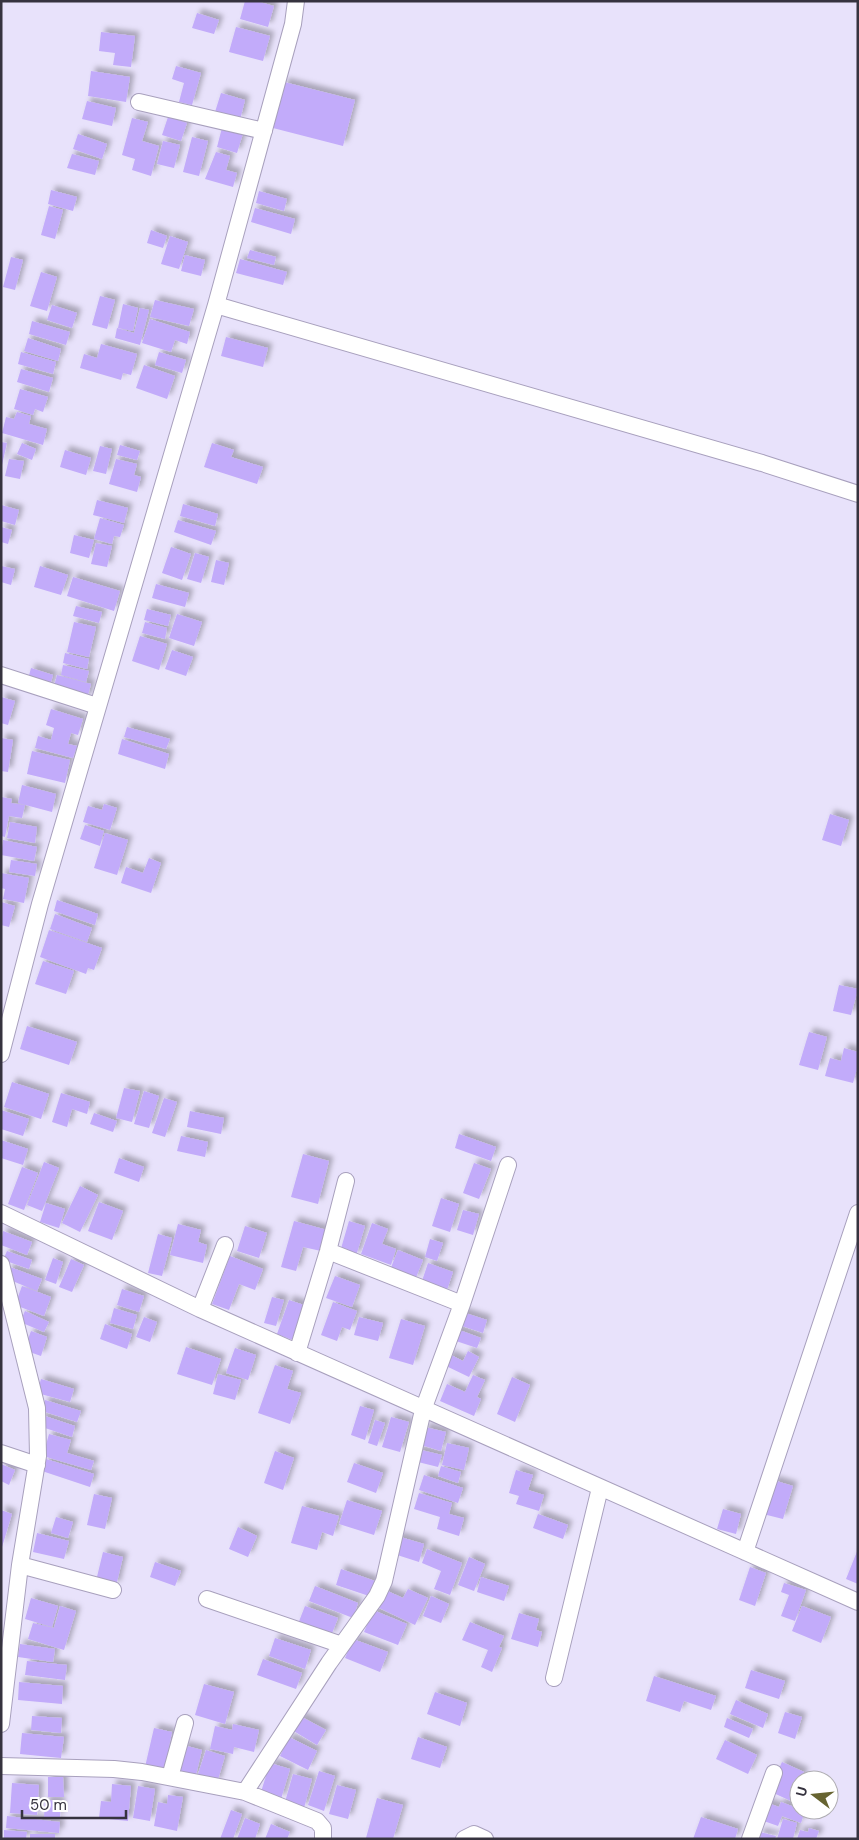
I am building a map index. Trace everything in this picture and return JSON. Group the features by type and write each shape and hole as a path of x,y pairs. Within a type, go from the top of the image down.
{"street":[{"path":"1,1054 40,904 216,305 293,24 296,1"},
{"path":"139,102 264,131"},
{"path":"216,305 762,463 858,494"},
{"path":"1,675 97,706"},
{"path":"245,1792 342,1645 377,1596 384,1581 423,1410 462,1304 508,1165"},
{"path":"297,1353 328,1252 346,1181"},
{"path":"1,1213 200,1309 423,1410 858,1602"},
{"path":"745,1552 858,1213"},
{"path":"200,1309 225,1245"},
{"path":"328,1252 462,1304"},
{"path":"1,1264 6,1299 38,1408 37,1465 20,1566 1,1724"},
{"path":"1,1453 37,1465"},
{"path":"554,1678 600,1488"},
{"path":"20,1566 113,1590"},
{"path":"207,1599 342,1645"},
{"path":"170,1777 185,1723"},
{"path":"1,1766 114,1769 170,1777 245,1792 317,1821 323,1828 323,1839"},
{"path":"750,1839 774,1773"},
{"path":"464,1839 474,1834 485,1839"}],"building":[{"path":"245,1 256,1 274,6 268,27 240,19"},
{"path":"197,13 219,20 214,34 192,28"},
{"path":"236,27 270,36 263,61 229,52"},
{"path":"101,32 135,36 131,67 113,65 115,53 99,51"},
{"path":"176,66 201,73 192,105 179,102 184,83 172,79"},
{"path":"91,71 130,77 126,102 88,96"},
{"path":"284,82 355,100 343,146 273,128"},
{"path":"221,93 245,100 240,120 215,112"},
{"path":"87,101 116,108 112,126 82,119"},
{"path":"168,117 187,123 181,141 162,135"},
{"path":"132,118 148,122 142,141 159,146 151,176 132,170 135,159 122,155"},
{"path":"223,124 244,130 237,153 217,147"},
{"path":"78,134 107,144 102,159 73,149"},
{"path":"192,137 208,141 199,176 183,172"},
{"path":"163,141 180,145 174,168 157,164"},
{"path":"216,152 230,156 226,170 237,173 233,187 205,179"},
{"path":"72,154 99,161 95,175 67,168"},
{"path":"51,190 77,197 73,211 48,204"},
{"path":"259,191 287,199 284,211 256,203"},
{"path":"49,206 63,210 55,239 41,235"},
{"path":"255,208 295,219 291,234 251,222"},
{"path":"151,230 167,236 163,248 147,243"},
{"path":"170,236 188,242 179,269 161,264"},
{"path":"250,250 276,257 274,265 247,258"},
{"path":"185,255 205,260 201,276 181,271"},
{"path":"11,257 23,260 15,290 3,287"},
{"path":"240,259 287,272 283,285 236,273"},
{"path":"41,272 57,277 47,311 30,306"},
{"path":"100,296 115,300 107,329 92,325"},
{"path":"155,300 194,309 189,326 150,317"},
{"path":"123,304 138,308 133,331 118,328"},
{"path":"52,305 77,313 72,328 47,320"},
{"path":"140,308 149,310 140,345 115,338 117,328 134,333"},
{"path":"150,319 190,332 187,344 175,340 171,352 142,343"},
{"path":"32,321 70,332 66,345 29,334"},
{"path":"226,337 268,348 263,367 221,356"},
{"path":"28,338 61,349 58,361 24,351"},
{"path":"101,344 137,354 131,375 123,373 121,380 80,368 84,354 97,358"},
{"path":"21,352 56,362 53,374 18,364"},
{"path":"159,352 186,360 182,373 155,365"},
{"path":"144,365 175,376 167,399 136,388"},
{"path":"21,369 53,378 49,392 17,382"},
{"path":"20,389 48,397 43,412 35,409 33,415 14,409"},
{"path":"17,412 31,416 29,424 47,429 43,445 2,433 6,417 14,419"},
{"path":"1,442 7,443 2,465 1,465"},
{"path":"22,443 36,449 32,460 17,454"},
{"path":"212,443 234,450 231,457 263,467 257,484 204,467"},
{"path":"120,445 140,451 137,460 117,455"},
{"path":"100,446 112,449 106,474 93,471"},
{"path":"65,450 91,458 86,475 60,467"},
{"path":"9,459 24,461 20,479 5,476"},
{"path":"116,459 137,464 134,475 141,477 137,492 109,484"},
{"path":"97,500 128,508 124,523 93,515"},
{"path":"183,504 218,514 215,526 180,516"},
{"path":"1,505 19,510 15,525 1,521"},
{"path":"100,518 124,525 120,537 114,536 112,544 94,539"},
{"path":"178,520 216,531 211,545 174,532"},
{"path":"1,527 12,530 8,544 1,542"},
{"path":"74,535 94,540 89,558 70,553"},
{"path":"96,543 112,546 107,567 91,564"},
{"path":"171,547 191,554 182,580 162,573"},
{"path":"195,553 209,557 201,583 187,579"},
{"path":"216,560 229,563 224,585 211,582"},
{"path":"1,566 15,569 11,585 1,582"},
{"path":"40,566 68,575 61,595 34,587"},
{"path":"73,577 120,591 114,611 67,596"},
{"path":"156,584 189,593 185,607 152,598"},
{"path":"76,606 102,612 99,623 73,616"},
{"path":"147,609 171,615 168,626 144,620"},
{"path":"177,614 202,622 194,646 169,638"},
{"path":"74,622 96,627 89,657 67,652"},
{"path":"145,622 167,628 165,639 142,633"},
{"path":"140,636 167,644 159,670 132,661"},
{"path":"172,650 193,657 186,676 165,669"},
{"path":"65,653 89,659 87,669 63,663"},
{"path":"63,665 89,671 86,682 61,675"},
{"path":"31,668 53,675 49,689 27,683"},
{"path":"57,675 91,684 87,699 53,690"},
{"path":"1,697 15,701 8,725 1,723"},
{"path":"51,709 83,719 78,735 71,733 68,744 77,746 73,758 35,748 38,736 51,740 54,728 46,725"},
{"path":"127,727 170,739 166,749 124,737"},
{"path":"1,738 13,740 8,772 1,771"},
{"path":"122,739 169,754 165,769 118,754"},
{"path":"32,751 70,760 65,783 27,774"},
{"path":"22,785 56,794 52,812 18,803"},
{"path":"1,797 12,799 11,803 25,805 22,818 9,816 5,837 1,836"},
{"path":"104,804 117,808 110,830 83,822 88,806 102,810"},
{"path":"830,814 849,820 841,846 822,840"},
{"path":"10,822 37,827 35,843 7,838"},
{"path":"85,825 104,831 100,846 80,839"},
{"path":"105,833 128,840 117,875 94,868"},
{"path":"3,840 37,847 34,861 1,855"},
{"path":"149,858 161,863 151,893 121,883 126,867 143,873"},
{"path":"11,860 37,864 35,876 9,872"},
{"path":"1,873 29,878 24,903 3,899 5,889 1,888"},
{"path":"57,900 98,914 95,925 54,911"},
{"path":"1,902 15,906 9,927 1,925"},
{"path":"55,914 92,928 87,942 50,929"},
{"path":"49,930 102,948 94,970 88,968 86,974 40,957"},
{"path":"43,961 74,971 66,994 35,984"},
{"path":"839,985 858,989 851,1015 833,1011"},
{"path":"27,1026 77,1042 69,1065 20,1049"},
{"path":"809,1032 827,1037 818,1070 799,1065"},
{"path":"844,1048 858,1052 858,1065 853,1083 825,1076 830,1058 841,1061"},
{"path":"12,1082 49,1094 41,1119 4,1107"},
{"path":"124,1088 140,1091 132,1122 116,1118"},
{"path":"144,1091 159,1096 149,1128 134,1124"},
{"path":"61,1093 90,1102 87,1114 72,1109 67,1127 52,1122"},
{"path":"164,1098 177,1102 165,1137 152,1133"},
{"path":"1,1110 29,1119 23,1136 1,1129"},
{"path":"190,1111 224,1118 221,1134 187,1127"},
{"path":"94,1113 117,1121 113,1132 90,1124"},
{"path":"459,1134 496,1147 491,1161 455,1148"},
{"path":"181,1136 208,1142 205,1157 177,1151"},
{"path":"1,1140 28,1149 23,1165 1,1158"},
{"path":"303,1154 329,1161 318,1204 291,1197"},
{"path":"119,1158 144,1167 139,1182 114,1173"},
{"path":"44,1162 59,1168 42,1211 27,1205"},
{"path":"474,1163 491,1169 479,1199 463,1193"},
{"path":"22,1167 38,1173 24,1210 8,1204"},
{"path":"80,1186 98,1195 80,1232 62,1223"},
{"path":"441,1198 459,1204 450,1232 432,1226"},
{"path":"99,1202 123,1211 112,1240 88,1231"},
{"path":"46,1203 65,1209 59,1228 40,1222"},
{"path":"463,1210 479,1214 473,1235 457,1230"},
{"path":"294,1221 327,1230 321,1251 303,1247 296,1271 281,1267"},
{"path":"349,1221 365,1226 356,1256 340,1252"},
{"path":"372,1223 388,1229 382,1244 396,1249 391,1265 361,1254"},
{"path":"178,1224 201,1230 198,1242 207,1245 203,1263 170,1255"},
{"path":"245,1226 267,1233 259,1258 237,1251"},
{"path":"3,1231 32,1242 27,1255 1,1245"},
{"path":"158,1234 172,1238 162,1276 148,1273"},
{"path":"430,1239 443,1243 437,1261 425,1257"},
{"path":"398,1250 423,1260 415,1280 390,1270"},
{"path":"7,1251 32,1260 29,1269 3,1260"},
{"path":"230,1256 263,1269 255,1290 239,1284 229,1310 212,1304"},
{"path":"53,1258 63,1262 56,1284 45,1280"},
{"path":"71,1259 84,1265 72,1292 59,1287"},
{"path":"428,1263 453,1272 446,1293 421,1284"},
{"path":"10,1267 42,1279 37,1291 5,1278"},
{"path":"335,1276 360,1285 352,1307 326,1298"},
{"path":"22,1286 51,1297 44,1316 15,1305"},
{"path":"122,1289 144,1296 139,1312 117,1305"},
{"path":"272,1297 284,1300 276,1326 264,1323"},
{"path":"289,1300 307,1306 295,1341 277,1334"},
{"path":"333,1302 357,1311 350,1330 342,1327 337,1341 321,1335"},
{"path":"114,1308 137,1315 133,1329 110,1323"},
{"path":"25,1311 49,1322 44,1332 20,1322"},
{"path":"459,1311 487,1320 483,1333 456,1324"},
{"path":"144,1317 157,1322 150,1342 136,1337"},
{"path":"359,1317 383,1323 378,1341 354,1335"},
{"path":"401,1319 425,1326 413,1365 389,1358"},
{"path":"105,1324 132,1334 127,1349 100,1339"},
{"path":"454,1328 481,1338 477,1348 450,1339"},
{"path":"31,1331 47,1337 41,1356 24,1350"},
{"path":"186,1347 221,1359 212,1385 177,1374"},
{"path":"235,1348 256,1355 248,1380 226,1373"},
{"path":"468,1351 479,1357 469,1377 444,1365 449,1354 463,1361"},
{"path":"275,1365 293,1371 287,1389 301,1393 290,1424 258,1413"},
{"path":"218,1374 241,1380 235,1400 213,1394"},
{"path":"473,1375 485,1380 477,1397 481,1399 474,1416 440,1401 447,1384 465,1392"},
{"path":"512,1377 530,1385 515,1422 497,1414"},
{"path":"41,1379 74,1389 70,1402 37,1393"},
{"path":"45,1400 81,1411 77,1422 42,1411"},
{"path":"360,1406 374,1410 365,1440 351,1435"},
{"path":"42,1415 75,1426 72,1437 39,1426"},
{"path":"391,1417 409,1422 400,1452 382,1447"},
{"path":"375,1420 385,1423 377,1446 368,1443"},
{"path":"425,1427 446,1432 441,1451 421,1445"},
{"path":"49,1434 71,1440 67,1453 94,1461 91,1470 43,1456"},
{"path":"447,1443 469,1448 464,1470 442,1465"},
{"path":"417,1449 442,1455 438,1467 414,1461"},
{"path":"275,1451 294,1458 283,1490 264,1483"},
{"path":"46,1459 94,1474 90,1487 42,1471"},
{"path":"354,1463 383,1473 376,1493 347,1482"},
{"path":"1,1464 15,1470 9,1485 1,1481"},
{"path":"441,1466 461,1472 458,1483 438,1476"},
{"path":"516,1470 533,1475 528,1490 544,1495 539,1511 516,1504 519,1496 509,1493"},
{"path":"424,1475 463,1488 458,1503 419,1490"},
{"path":"773,1480 793,1486 783,1519 763,1514"},
{"path":"419,1493 452,1503 449,1514 464,1518 459,1536 437,1529 440,1517 414,1509"},
{"path":"94,1494 112,1498 105,1529 87,1525"},
{"path":"347,1500 382,1511 374,1535 339,1524"},
{"path":"302,1506 339,1516 333,1536 322,1532 317,1550 291,1543"},
{"path":"723,1509 741,1514 736,1534 717,1529"},
{"path":"1,1510 12,1514 2,1547 1,1547"},
{"path":"538,1514 568,1525 563,1539 533,1528"},
{"path":"56,1517 73,1522 68,1538 51,1533"},
{"path":"238,1527 257,1536 248,1557 229,1549"},
{"path":"37,1533 69,1541 64,1559 33,1552"},
{"path":"397,1536 424,1544 419,1562 391,1553"},
{"path":"427,1549 462,1563 450,1595 434,1589 441,1571 422,1563"},
{"path":"858,1549 858,1584 846,1579"},
{"path":"103,1552 123,1557 116,1586 96,1581"},
{"path":"469,1557 485,1564 474,1591 458,1585"},
{"path":"155,1562 181,1571 175,1586 150,1577"},
{"path":"750,1567 766,1573 755,1606 739,1600"},
{"path":"341,1569 375,1581 369,1596 336,1585"},
{"path":"481,1577 509,1586 504,1601 477,1592"},
{"path":"784,1583 806,1590 795,1621 781,1616 789,1595 781,1592"},
{"path":"315,1586 358,1603 353,1618 309,1601"},
{"path":"383,1589 403,1598 408,1589 428,1598 415,1625 375,1606"},
{"path":"431,1596 449,1604 441,1623 423,1616"},
{"path":"31,1598 58,1606 52,1627 25,1619"},
{"path":"60,1606 76,1611 64,1650 28,1639 33,1623 54,1628"},
{"path":"305,1606 338,1618 331,1636 298,1624"},
{"path":"802,1606 831,1617 821,1643 792,1631"},
{"path":"373,1610 407,1624 398,1645 364,1632"},
{"path":"519,1613 539,1619 536,1630 542,1632 538,1647 511,1639"},
{"path":"470,1622 504,1636 499,1647 502,1648 492,1672 481,1667 488,1650 462,1640"},
{"path":"275,1638 311,1650 305,1669 269,1656"},
{"path":"353,1639 388,1652 380,1672 345,1658"},
{"path":"20,1644 55,1649 53,1662 18,1657"},
{"path":"263,1659 302,1673 296,1689 257,1675"},
{"path":"27,1661 67,1665 65,1680 25,1675"},
{"path":"751,1670 785,1681 779,1699 745,1688"},
{"path":"654,1676 716,1696 711,1710 684,1701 680,1712 646,1701"},
{"path":"19,1682 63,1686 62,1704 18,1700"},
{"path":"204,1684 234,1692 225,1724 195,1715"},
{"path":"435,1692 467,1703 460,1726 427,1714"},
{"path":"736,1700 768,1714 763,1728 730,1714"},
{"path":"785,1712 802,1717 795,1739 778,1733"},
{"path":"32,1716 62,1718 61,1733 31,1730"},
{"path":"300,1716 326,1730 317,1745 292,1730"},
{"path":"727,1718 753,1729 749,1738 724,1727"},
{"path":"233,1724 259,1730 254,1752 234,1747 233,1754 210,1749 215,1726 232,1730"},
{"path":"154,1728 172,1732 164,1771 145,1767"},
{"path":"22,1733 64,1737 61,1758 20,1754"},
{"path":"289,1737 317,1751 308,1770 280,1756"},
{"path":"418,1737 447,1747 440,1768 411,1759"},
{"path":"725,1740 757,1755 748,1774 716,1759"},
{"path":"183,1745 202,1750 195,1779 176,1775"},
{"path":"206,1750 225,1756 217,1783 197,1777"},
{"path":"782,1762 800,1770 789,1770 789,1800 769,1791"},
{"path":"270,1763 290,1769 281,1799 261,1792"},
{"path":"319,1771 335,1776 324,1811 308,1805"},
{"path":"293,1774 312,1779 304,1808 285,1802"},
{"path":"48,1777 63,1777 64,1797 48,1797"},
{"path":"12,1783 39,1785 37,1815 10,1813"},
{"path":"112,1784 131,1786 128,1821 99,1818 101,1801 111,1802"},
{"path":"337,1785 356,1790 348,1819 329,1814"},
{"path":"138,1786 155,1789 150,1821 133,1818"},
{"path":"168,1795 183,1797 177,1831 154,1826 158,1802 167,1804"},
{"path":"377,1798 403,1805 393,1839 366,1838"},
{"path":"45,1800 61,1801 60,1817 44,1817"},
{"path":"765,1802 779,1807 781,1802 789,1805 789,1819 782,1816 778,1826 758,1819"},
{"path":"231,1810 242,1814 233,1839 220,1839"},
{"path":"7,1816 60,1822 59,1833 6,1828"},
{"path":"701,1817 738,1829 735,1839 693,1839"},
{"path":"245,1818 260,1824 255,1839 237,1839"},
{"path":"783,1819 797,1823 793,1839 777,1839"},
{"path":"271,1824 290,1832 287,1839 265,1839"},
{"path":"809,1828 819,1831 816,1839 797,1839 800,1830 808,1832"},
{"path":"4,1830 27,1832 26,1839 4,1839"},
{"path":"760,1832 776,1836 775,1839 758,1839"},
{"path":"30,1834 55,1834 55,1839 30,1839"}]}
